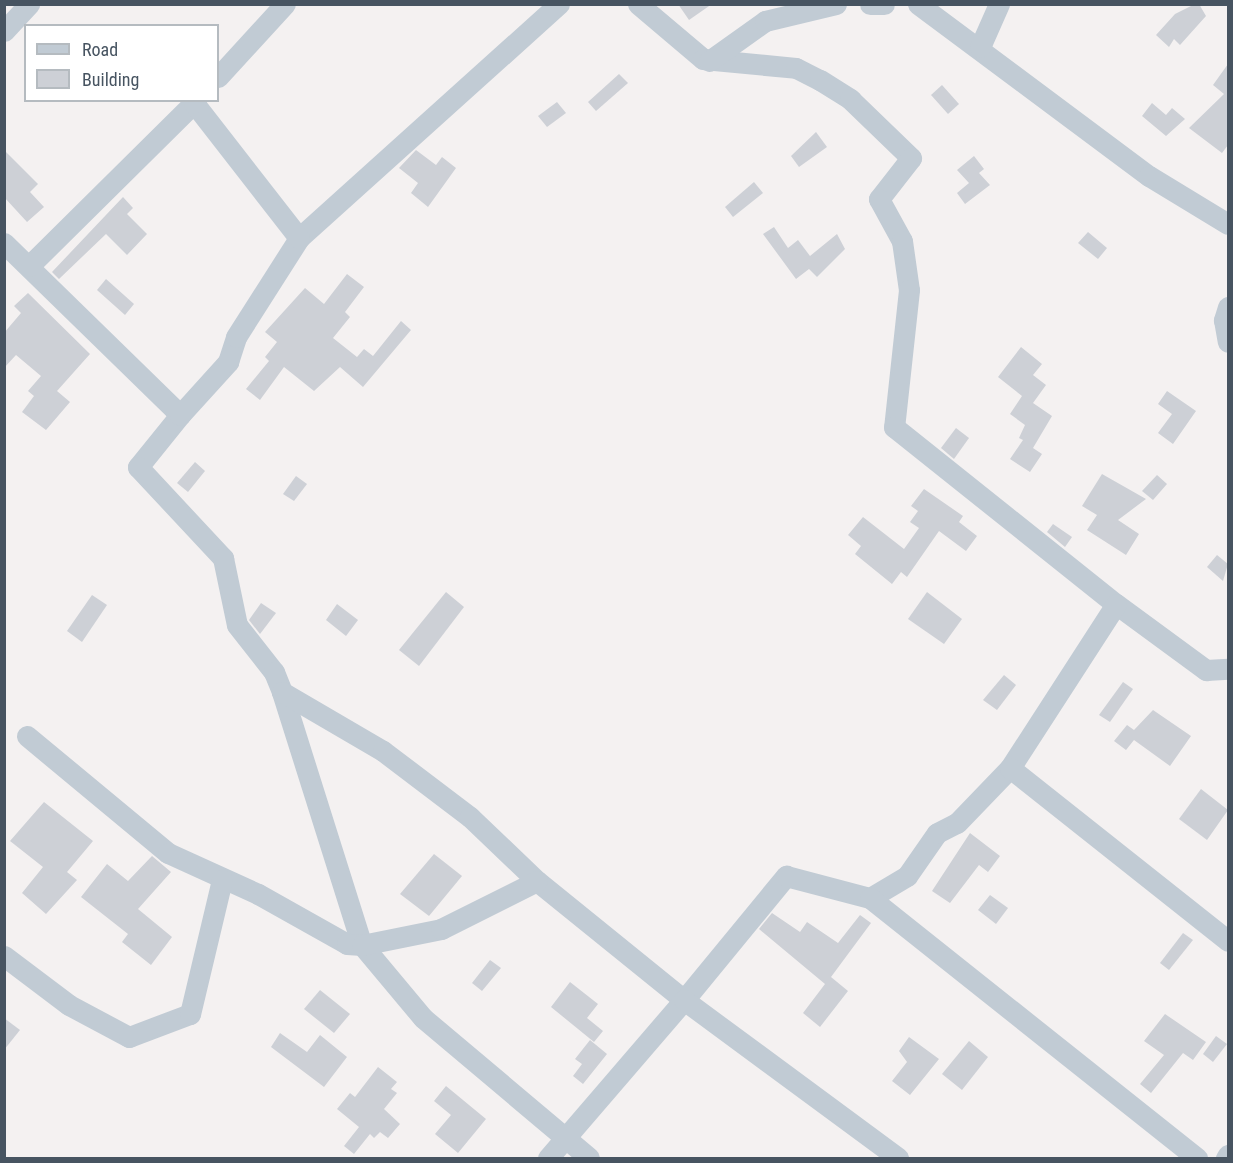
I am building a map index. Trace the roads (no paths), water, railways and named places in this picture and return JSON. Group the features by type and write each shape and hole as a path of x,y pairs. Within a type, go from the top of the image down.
{"street":[{"path":"4,31 29,4"},
{"path":"219,76 285,4"},
{"path":"559,4 299,238 237,337 228,362 180,415 138,467 224,558 237,625 274,672 282,692 363,945 423,1018 565,1140 590,1158"},
{"path":"638,4 690,51 709,61 796,68 820,80 850,99 911,158 879,199 902,241 909,290 894,427 1116,604 1206,670 1228,669"},
{"path":"709,61 765,21 836,4"},
{"path":"870,4 885,4"},
{"path":"918,4 980,47 1149,176 1228,224"},
{"path":"980,47 999,4"},
{"path":"29,266 195,102 299,238"},
{"path":"4,243 180,415"},
{"path":"1228,308 1224,320 1228,342"},
{"path":"870,898 907,876 937,833 957,823 1010,768 1116,604"},
{"path":"282,692 392,758 470,817 537,881 684,1000 898,1158"},
{"path":"27,736 168,853 222,880 258,894 347,944 363,945 441,929 537,881"},
{"path":"1010,768 1228,941"},
{"path":"549,1158 786,876 870,898 1197,1158"},
{"path":"4,956 69,1005 129,1037 190,1014 222,880"}]}
